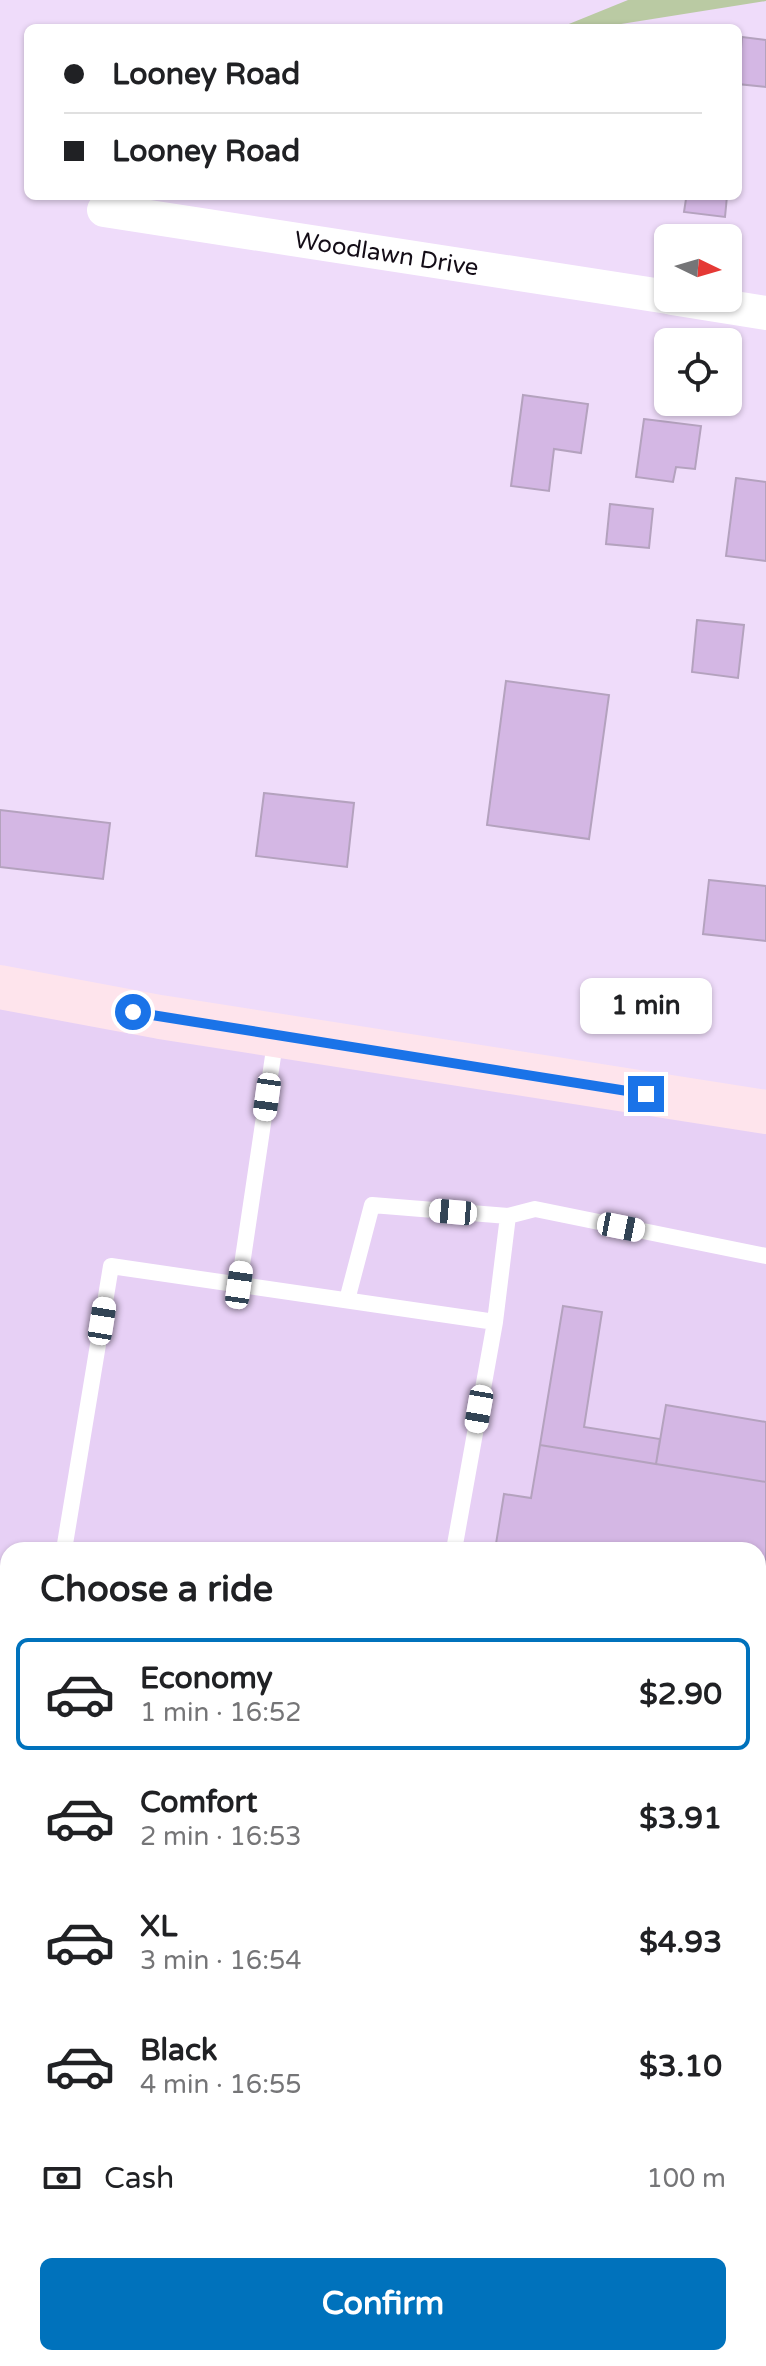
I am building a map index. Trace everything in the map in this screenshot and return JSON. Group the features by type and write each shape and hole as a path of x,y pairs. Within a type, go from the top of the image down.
{"street":[{"name":"Woodlawn Drive","path":"104,210 654,296"},
{"name":"Woodlawn Drive","path":"742,309 766,313"},
{"path":"0,987 766,1112"}],"lane":[{"path":"239,1285 276,1034"},
{"path":"347,1300 372,1205 508,1216 535,1209 766,1256"},
{"path":"455,1542 495,1322 508,1216"},
{"path":"65,1542 111,1266 495,1322"}],"shaded area":[{"path":"0,987 766,1112 766,1542 0,1542"}],"green space":[{"path":"628,0 766,0 621,24 569,24"}],"building":[{"path":"742,37 766,40 766,87 742,84"},
{"path":"686,200 727,200 725,217 684,212"},
{"path":"523,395 588,404 581,453 554,449 549,491 511,486"},
{"path":"644,419 701,426 695,469 676,467 673,482 636,477"},
{"path":"736,478 766,482 766,561 726,556"},
{"path":"610,504 653,509 649,548 606,544"},
{"path":"697,620 744,625 738,678 692,672"},
{"path":"506,681 609,695 589,839 487,825"},
{"path":"264,793 354,803 347,867 256,856"},
{"path":"0,810 110,823 103,879 0,867"},
{"path":"709,880 766,886 766,941 703,934"},
{"path":"563,1306 602,1312 584,1427 660,1439 656,1464 540,1445"},
{"path":"666,1405 766,1422 766,1482 656,1464"},
{"path":"540,1445 766,1482 766,1542 496,1542 504,1494 531,1498"}],"route":[{"path":"133,1012 646,1094"}]}
